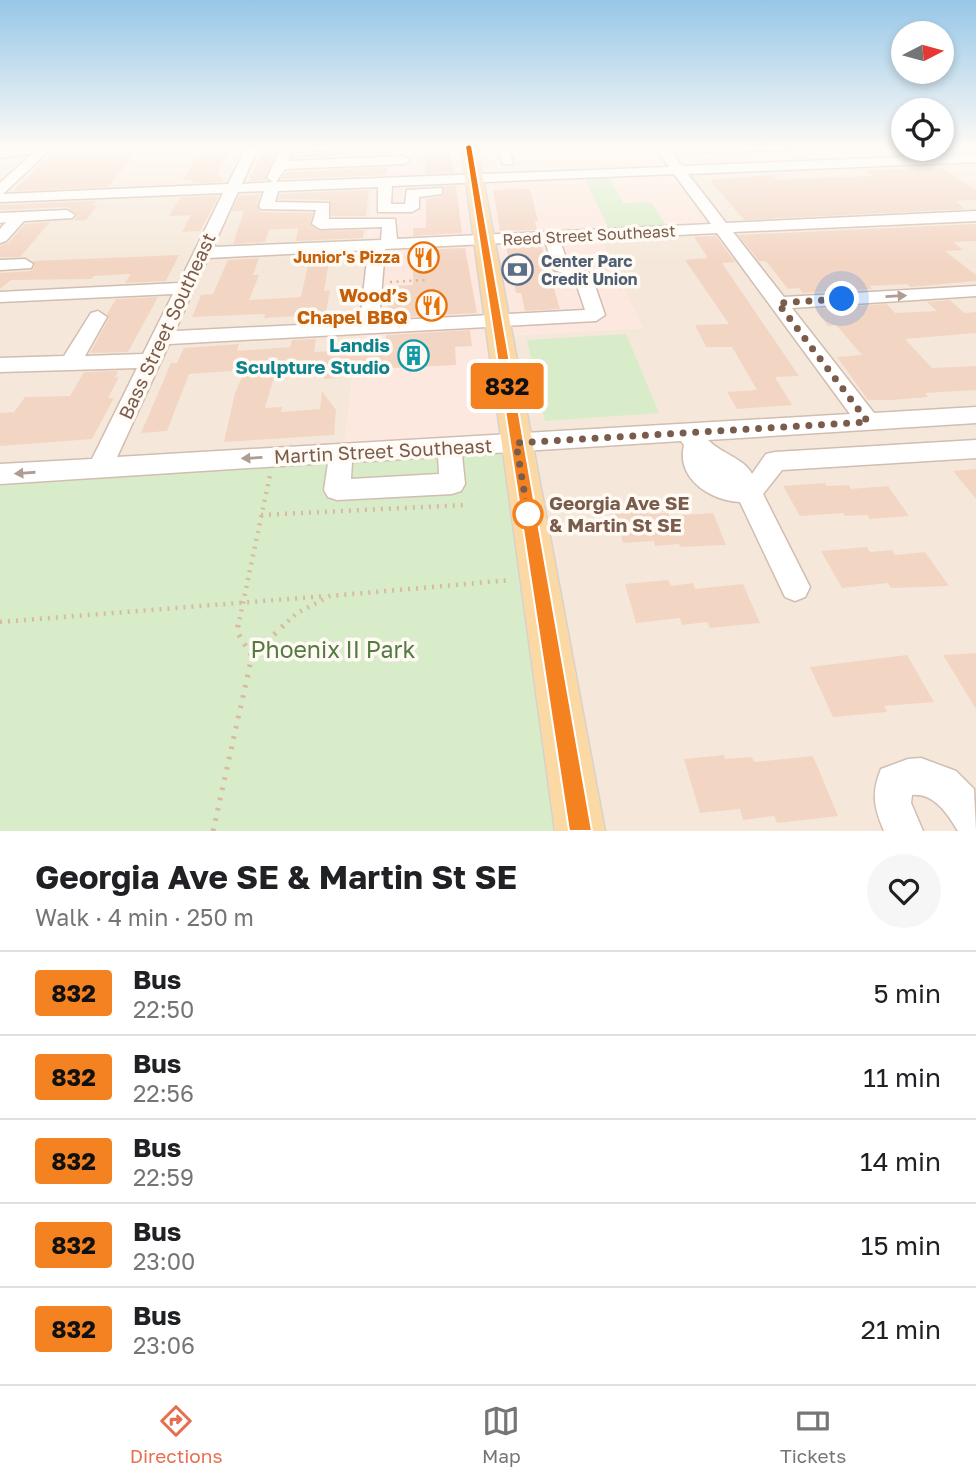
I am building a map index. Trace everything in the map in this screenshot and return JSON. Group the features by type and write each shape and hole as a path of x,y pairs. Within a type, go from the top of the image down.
{"main road":[{"path":"475,185 580,831"}],"street":[{"name":"Bass Street Southeast","path":"100,467 235,185"},
{"path":"273,185 266,206 324,206 320,225 390,222 374,283 369,328"},
{"path":"0,198 281,185"},
{"path":"386,185 383,209 412,208 412,192 469,185"},
{"path":"690,185 868,422"},
{"path":"0,218 67,215"},
{"name":"Reed Street Southeast","path":"201,253 976,216"},
{"path":"0,238 20,217"},
{"path":"161,338 596,315 582,274 560,266 551,236"},
{"path":"0,265 25,264"},
{"path":"0,297 185,288"},
{"path":"778,303 976,291"},
{"path":"69,365 98,317"},
{"path":"0,365 150,361"},
{"name":"Martin Street Southeast","path":"0,474 516,443 692,439 868,422 976,415"},
{"path":"692,439 694,461 710,480 730,491 748,491 763,479 775,461 976,449"},
{"path":"341,453 337,490 452,484 449,447"},
{"path":"748,491 795,587"},
{"path":"904,831 891,805 894,782 910,774 935,777 964,805 976,825"}],"path":[{"path":"374,283 426,280"},
{"path":"252,656 237,632 271,470"},
{"path":"261,515 465,505"},
{"path":"0,622 513,580"},
{"path":"213,831 252,656 297,613 330,596"}],"shaded area":[{"path":"0,185 374,185 344,450 0,475"},
{"path":"235,185 324,185 233,188"},
{"path":"374,185 688,185 721,229 599,235 643,328 499,336 516,443 344,450"},
{"path":"658,185 976,185 976,831 570,831 498,336 642,328 598,234"}],"green space":[{"path":"587,185 613,185 623,203 651,202 667,227 609,229"},
{"path":"626,334 659,413 545,421 527,340"},
{"name":"Phoenix II Park","path":"513,441 570,831 0,831 0,475"}],"building":[{"path":"19,185 110,185 108,187 13,191"},
{"path":"714,185 968,185 976,190 976,200 956,201 965,209 744,220"},
{"path":"444,186 456,186 462,233 413,236 413,228 426,228 426,199 444,196"},
{"path":"530,189 538,221 535,221 537,230 500,231 493,190"},
{"path":"369,190 366,216 332,216 329,200 278,199 280,194"},
{"path":"260,194 257,205 261,212 313,213 310,225 319,231 364,230 363,238 296,241 298,228 269,230 265,242 233,244 244,211 232,211 239,196"},
{"path":"181,197 218,197 200,231 182,232 191,215 169,216"},
{"path":"96,201 92,206 98,205 86,220 64,221 74,220 78,215 67,207 0,210 0,205"},
{"path":"50,222 20,257 0,257 0,245 8,243 25,224"},
{"path":"976,224 976,241 953,242 963,250 945,251 976,275 976,281 911,287 907,284 869,286 873,289 803,293 799,288 788,289 766,261 759,261 738,235"},
{"path":"716,236 735,262 722,263 799,376 775,377 792,405 737,409 727,392 757,390 732,347 706,347 695,325 729,324 685,260 708,258 694,237"},
{"path":"541,244 560,309 525,311 521,293 516,293 506,246"},
{"path":"465,248 477,313 387,318 388,286 413,285 413,250"},
{"path":"179,255 166,281 125,283 131,274 94,276 91,279 11,280 0,289 0,273 31,271 35,265 33,261"},
{"path":"330,255 324,291 330,290 325,317 319,321 295,323 297,316 264,318 265,314 192,317 201,295 213,294 228,260 259,258 253,275 259,275 249,300 301,297 310,256"},
{"path":"158,297 128,352 90,353 116,299"},
{"path":"950,300 964,313 976,312 976,333 905,339 932,368 976,366 976,390 925,393 928,397 891,400 868,400 837,357 862,355 836,325 828,326 815,309 887,304 895,313 937,311 927,302"},
{"path":"470,330 472,346 455,347 456,365 352,370 351,374 342,375 341,378 324,379 325,373 274,377 265,408 282,407 281,412 320,409 322,391 336,410 334,435 224,442 235,393 245,370 189,374 167,431 141,433 171,363 177,363 184,348 239,344 237,351 290,347 292,340 316,339 314,352 371,348 371,343 386,342 386,335"},
{"path":"118,371 115,378 119,377 108,398 114,398 92,439 0,446 0,413 14,412 25,397 70,396 84,372"},
{"path":"976,469 976,499 953,471"},
{"path":"825,483 826,486 849,485 851,489 888,486 909,516 870,519 867,515 845,516 843,513 800,516 783,486"},
{"path":"647,511 648,514 668,513 670,516 713,513 726,545 680,547 679,544 655,546 654,541 623,543 615,513"},
{"path":"867,547 870,552 892,550 895,555 925,552 949,586 891,588 888,583 842,588 821,551"},
{"path":"668,580 671,586 693,583 695,589 743,584 760,623 710,628 707,622 682,625 680,618 636,623 625,584"},
{"path":"976,653 976,709 943,655"},
{"path":"907,655 934,702 884,706 887,712 833,717 810,667"},
{"path":"724,755 725,759 752,757 754,762 813,756 838,816 777,823 774,816 743,820 740,809 700,813 684,759"}],"bus line":[{"name":"832","path":"475,185 482,240 580,831"}],"place":[{"name":"Junior's Pizza","path":"423,257"},
{"name":"Center Parc Credit Union","path":"518,270"},
{"name":"Wood’s Chapel BBQ","path":"431,306"},
{"name":"Landis Sculpture Studio","path":"413,356"},
{"name":"Georgia Ave SE & Martin St SE","path":"528,514"}],"route":[{"path":"528,514 516,443 868,422 778,303 842,299"}]}
